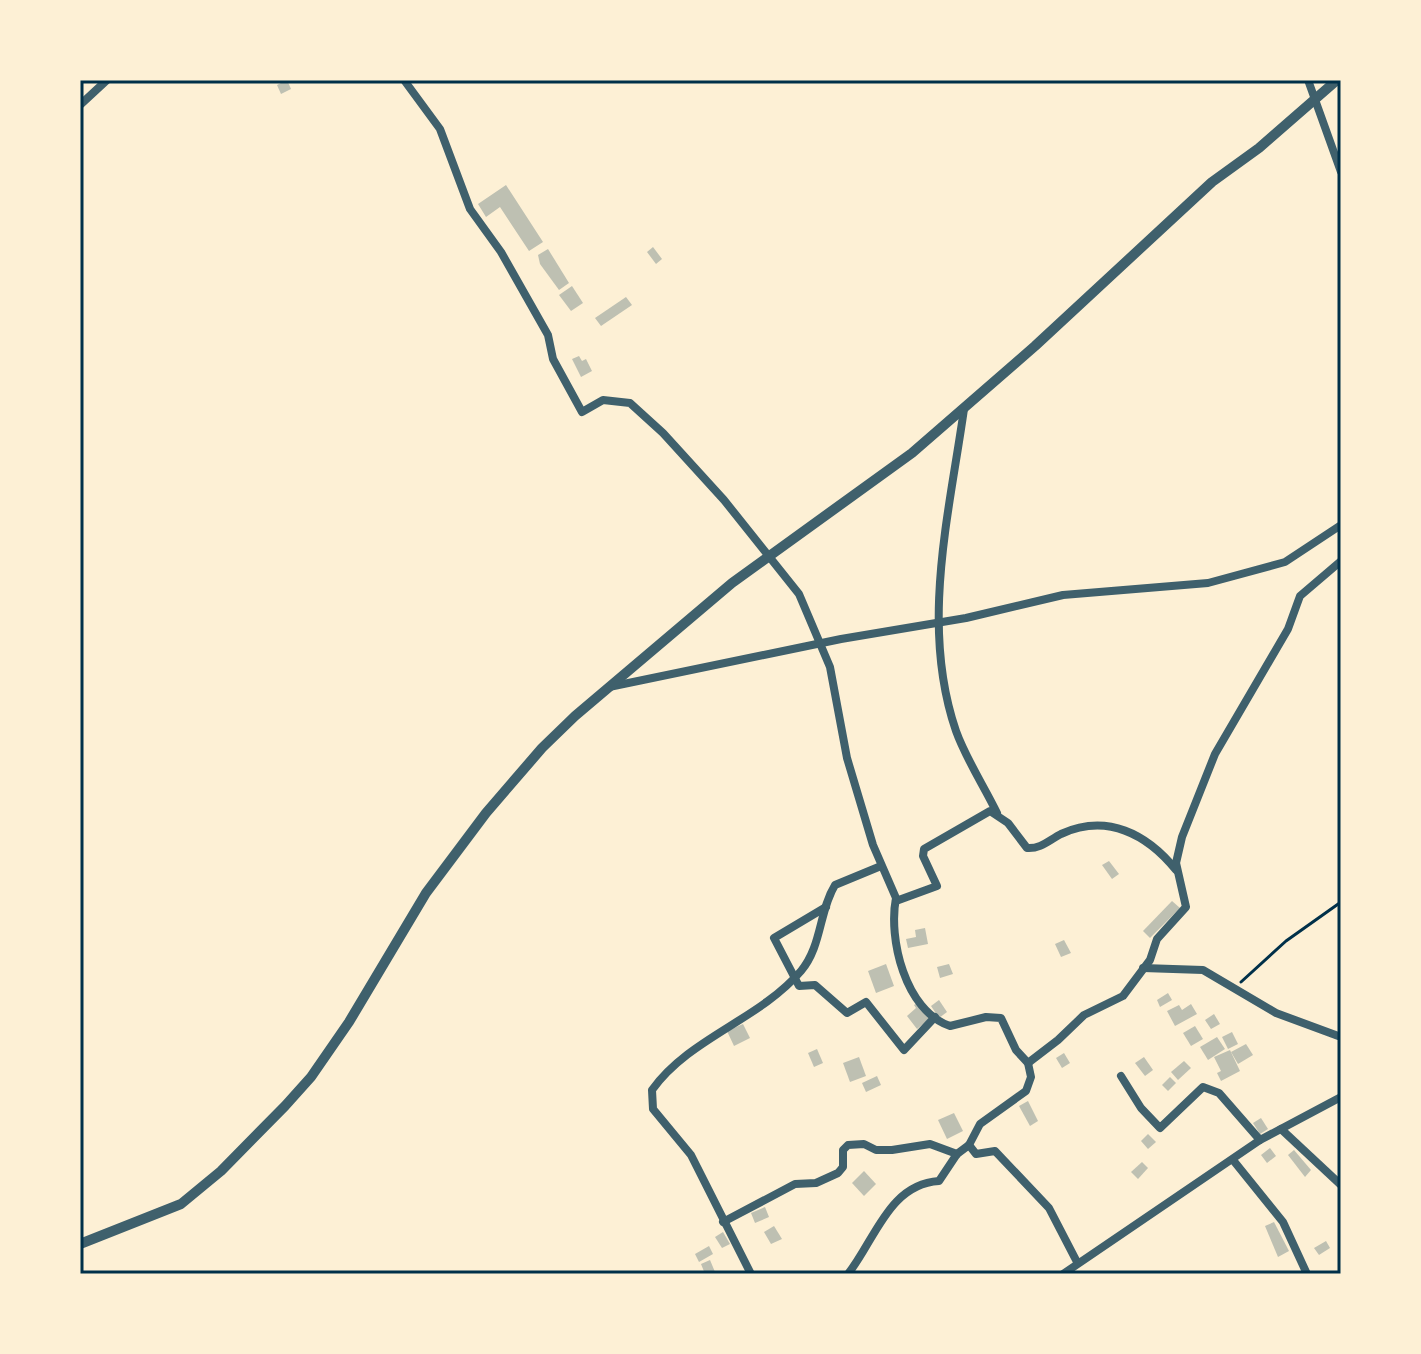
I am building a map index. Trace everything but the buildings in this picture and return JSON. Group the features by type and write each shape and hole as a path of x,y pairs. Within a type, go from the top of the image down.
{"street":[{"path":"80,105 107,80"},
{"path":"404,80 440,129 470,209 501,252 548,335 553,359 582,412 603,400 630,403 663,433 770,555 805,604 837,692 847,758 881,866 896,901"},
{"path":"1308,80 1341,172"},
{"path":"80,1244 181,1204 221,1171 285,1106 311,1077 349,1022 426,893 486,813 542,748 608,687 770,555 912,453 1212,182 1337,80"},
{"path":"964,409 937,602 939,664 956,732 997,813 1023,847 1040,847 1075,830 1116,827 1128,829 1156,847 1176,870"},
{"path":"608,687 937,623 1063,595 1208,583 1285,562 1341,525"},
{"path":"1028,1063 1084,1015 1123,996 1143,968 1157,939 1186,907 1176,870 1182,837 1215,754 1288,629 1300,596 1341,561"},
{"path":"848,1274 894,1203 924,1182 939,1181 987,1117 1026,1091 1031,1077 1028,1063 1016,1050 1001,1018 986,1017 950,1026 935,1017 910,991 903,974 893,919 892,906 896,901 937,886 923,856 924,849 948,839 976,817 990,811 997,813"},
{"path":"751,1274 691,1155 653,1109 652,1090 669,1067 739,1021 795,977 813,950 835,885 881,866"},
{"path":"827,907 774,938 799,986 815,985 847,1013 866,1002 904,1050 935,1017"},
{"path":"1143,968 1191,967 1298,1024 1341,1037"},
{"path":"1121,1076 1141,1108 1160,1128 1203,1087 1219,1093 1260,1140"},
{"path":"1063,1274 1260,1140 1341,1097"},
{"path":"1281,1129 1341,1185"},
{"path":"723,1222 795,1184 816,1183 838,1173 848,1145 864,1144 876,1150 930,1144 957,1154"},
{"path":"969,1145 976,1154 995,1151 1006,1160 1055,1216 1077,1262"},
{"path":"1233,1160 1283,1222 1307,1274"}],"path":[{"path":"1233,989 1286,941 1341,902"}]}
